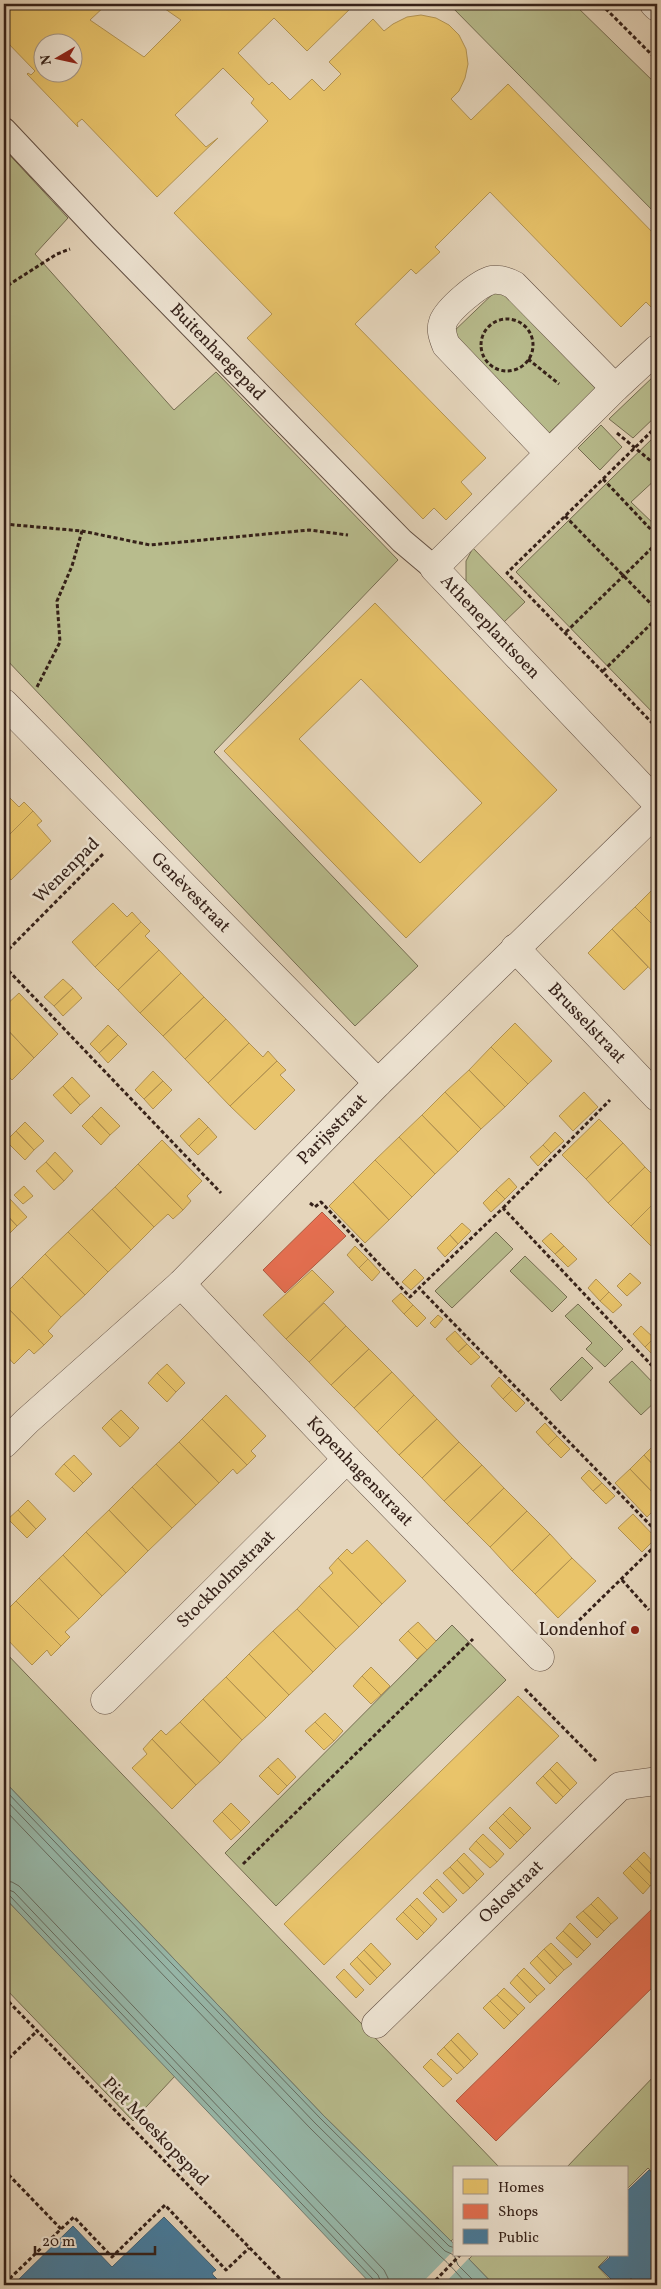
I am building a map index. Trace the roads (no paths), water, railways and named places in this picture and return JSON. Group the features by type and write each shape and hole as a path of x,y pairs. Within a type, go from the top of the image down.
{"street":[{"path":"549,453 446,345 442,329 443,322 452,309 477,288 491,280 508,281 614,388"},
{"name":"Atheneplantsoen","path":"657,349 614,388 434,568 657,803"},
{"name":"Genèvestraat","path":"12,711 378,1083"},
{"name":"Parijsstraat","path":"4,1444 26,1421 181,1284 378,1083 657,811"},
{"name":"Brusselstraat","path":"516,948 657,1097"},
{"name":"Kopenhagenstraat","path":"181,1284 347,1459 540,1657"},
{"name":"Stockholmstraat","path":"105,1700 347,1459"},
{"name":"Oslostraat","path":"376,2024 620,1786 657,1780"}],"lane":[{"name":"Buitenhaegepad","path":"4,130 103,235 402,541 434,568"}],"water":[{"path":"4,1781 323,2115 453,2243 453,2256 466,2256 494,2285 372,2285 4,1897"}],"place":[{"name":"Londenhof","path":"635,1630"}]}
